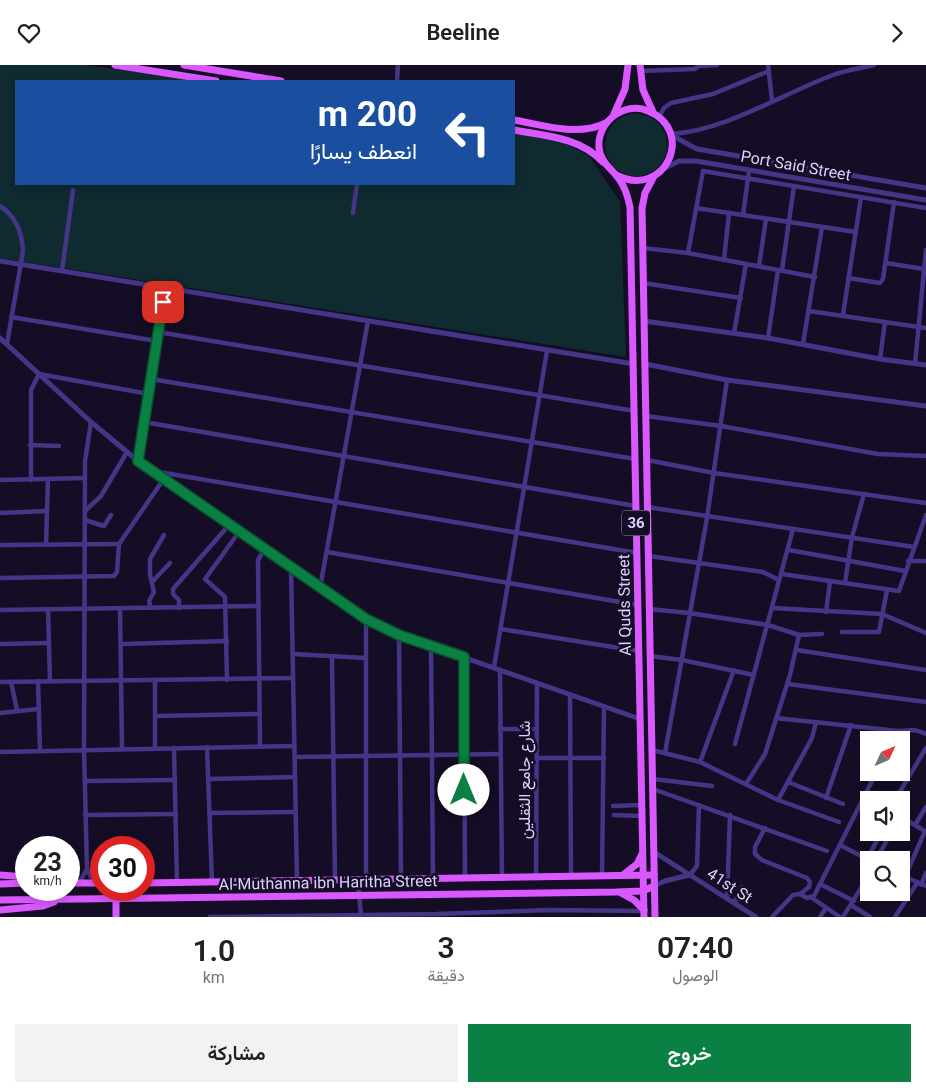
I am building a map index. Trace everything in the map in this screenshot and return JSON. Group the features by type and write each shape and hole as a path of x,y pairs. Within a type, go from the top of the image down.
{"main road":[{"path":"115,65 210,80"},
{"path":"184,65 275,80"},
{"path":"605,165 599,148 600,139 624,95 628,68"},
{"path":"515,131 574,141 588,149 616,175 623,179 640,181 655,176 663,170 670,157 671,134 656,115 644,95 640,68"},
{"path":"515,120 573,129 588,129 609,120 619,112 636,108 656,115"},
{"name":"Al Quds Street","path":"616,175 625,190 630,207 644,913"},
{"name":"Al Quds Street","path":"655,176 647,188 642,203 655,917"},
{"path":"635,440 646,434"},
{"path":"635,440 640,440 646,446"},
{"path":"637,581 649,581"},
{"path":"623,875 637,864 643,854"},
{"path":"0,875 15,876"},
{"name":"Al-Muthanna ibn Haritha Street","path":"155,883 502,879 654,875"},
{"path":"0,884 15,883"},
{"name":"Al-Muthanna ibn Haritha Street","path":"155,898 616,892 643,891 654,886"},
{"path":"616,892 634,900 644,913"},
{"name":"Al-Muthanna ibn Haritha Street","path":"0,900 15,900"},
{"path":"0,911 43,906 58,901"},
{"path":"116,901 116,917"}],"street":[{"path":"397,80 398,65"},
{"path":"622,65 628,68"},
{"path":"640,68 695,69 699,65 717,65"},
{"path":"768,65 772,100"},
{"path":"671,134 688,132 727,120 836,73 874,65"},
{"path":"656,115 671,103 713,94 769,71"},
{"name":"Port Said Street","path":"671,134 697,149 926,188"},
{"path":"743,215 752,159"},
{"name":"Port Said Street","path":"663,170 674,163 689,160 926,200"},
{"path":"688,253 703,171 926,208"},
{"path":"353,213 356,185"},
{"path":"768,338 794,186"},
{"path":"62,271 73,190"},
{"path":"843,315 861,197"},
{"path":"911,205 912,198"},
{"path":"848,277 880,283 883,279 894,202"},
{"path":"0,206 8,212 20,231 23,251 10,317 7,345"},
{"path":"696,208 856,232"},
{"path":"724,260 729,213"},
{"path":"759,266 766,219"},
{"path":"803,344 822,227"},
{"path":"643,248 688,253 815,277"},
{"path":"916,364 924,293 926,250"},
{"path":"0,261 634,364"},
{"path":"886,263 924,269"},
{"path":"734,333 746,264"},
{"path":"644,283 741,298"},
{"path":"138,461 166,287"},
{"path":"809,311 926,328"},
{"path":"10,317 157,341"},
{"path":"320,589 368,321"},
{"path":"644,321 768,338 880,359 926,365"},
{"path":"880,359 885,322"},
{"path":"158,332 634,411"},
{"path":"0,338 91,422 151,471 366,619 399,635 431,647 497,668 640,719"},
{"path":"502,879 501,754 497,668 508,583 547,351"},
{"path":"645,364 727,379 926,406"},
{"path":"39,374 149,394"},
{"path":"31,480 31,390 39,374"},
{"path":"151,379 635,459"},
{"path":"665,753 707,518 727,379"},
{"path":"646,416 721,425 878,454 926,456"},
{"path":"80,881 87,869 84,749 85,461 91,422"},
{"path":"144,422 636,505"},
{"path":"30,445 59,446"},
{"path":"85,511 101,496 127,452"},
{"path":"647,460 714,473 926,503"},
{"path":"151,471 636,553"},
{"path":"0,481 85,478"},
{"path":"46,544 48,479"},
{"path":"0,578 116,575 119,544 163,480"},
{"path":"845,583 852,537 864,494"},
{"path":"648,507 707,518 914,547"},
{"path":"0,513 47,511"},
{"path":"85,519 104,526 112,515"},
{"path":"782,573 896,592 900,589 908,561 924,529 926,515"},
{"path":"179,608 179,600 173,594 173,589 229,525"},
{"path":"735,744 789,550 793,529"},
{"path":"227,680 226,607 223,594 205,579 239,532"},
{"path":"151,608 149,601 154,592 150,575 150,557 164,535"},
{"path":"0,545 119,544"},
{"path":"260,746 258,560 264,550"},
{"path":"789,550 905,571"},
{"path":"326,553 638,605"},
{"path":"649,555 764,572 779,581"},
{"path":"908,561 926,561"},
{"path":"152,582 170,563"},
{"path":"291,569 297,881"},
{"path":"826,612 830,582"},
{"path":"842,632 877,633 881,628 887,591"},
{"path":"0,610 258,606"},
{"path":"772,608 882,614 926,633"},
{"path":"48,609 50,681"},
{"path":"120,609 122,748"},
{"path":"649,609 768,625 799,635 822,634"},
{"path":"361,915 360,895 366,756 366,619"},
{"path":"501,629 638,651"},
{"path":"399,635 400,879"},
{"path":"746,784 765,754 788,684 799,635"},
{"path":"122,644 227,641"},
{"path":"0,644 49,643"},
{"path":"431,647 433,880"},
{"path":"797,650 926,670"},
{"path":"293,654 366,658"},
{"path":"650,656 682,660 754,675"},
{"path":"332,657 336,881"},
{"path":"464,657 465,879"},
{"path":"700,762 734,670"},
{"path":"0,682 293,678"},
{"path":"155,680 155,748"},
{"path":"38,681 40,750"},
{"path":"12,682 17,710"},
{"name":"شارع جامع الثقلين","path":"536,878 537,683"},
{"path":"788,684 926,701"},
{"path":"570,695 571,877"},
{"path":"602,877 604,707"},
{"path":"0,713 38,709"},
{"path":"155,716 260,714"},
{"path":"776,718 898,731 915,730 926,733"},
{"path":"778,800 812,738 816,722"},
{"path":"826,798 851,725"},
{"path":"500,729 537,729"},
{"path":"0,752 122,748 294,746"},
{"path":"174,747 177,883"},
{"path":"207,747 212,882"},
{"path":"900,791 926,748"},
{"path":"652,750 700,762 778,800 839,822"},
{"path":"295,757 501,754"},
{"path":"537,758 604,758"},
{"path":"208,779 295,777"},
{"path":"653,779 712,786"},
{"path":"85,781 175,780"},
{"path":"788,782 843,805"},
{"path":"653,789 827,851"},
{"path":"812,898 860,803"},
{"path":"613,806 641,805"},
{"path":"690,875 696,866 700,805"},
{"path":"915,825 926,807"},
{"path":"210,813 296,812"},
{"path":"85,815 176,814"},
{"path":"614,815 641,816"},
{"path":"727,899 730,815"},
{"path":"910,822 925,833 910,862"},
{"path":"765,828 755,847 755,854 762,860 807,878 810,882 809,887 800,894 793,895 772,917"},
{"path":"840,845 860,856"},
{"name":"41st St","path":"654,852 756,917"},
{"path":"87,869 90,873"},
{"path":"896,917 921,884 926,873"},
{"name":"41st St","path":"654,886 665,881 690,875"},
{"path":"820,884 852,903 870,917"},
{"path":"734,903 742,887"},
{"path":"800,894 806,898 812,898 841,917 860,890"},
{"path":"820,917 826,907"},
{"path":"549,910 549,917"},
{"path":"210,917 437,916 549,910 644,913"}],"green space":[{"path":"0,65 85,65 201,80 15,80 15,185 515,185 515,130 554,137 589,156 620,202 626,357 0,258"},
{"path":"630,114 642,114 658,123 665,133 667,145 665,157 658,167 642,176 630,176 619,171 610,162 605,151 605,139 610,128 619,119"}],"route":[{"path":"163,302 138,461 320,589 366,619 399,635 464,657 464,790"}]}
